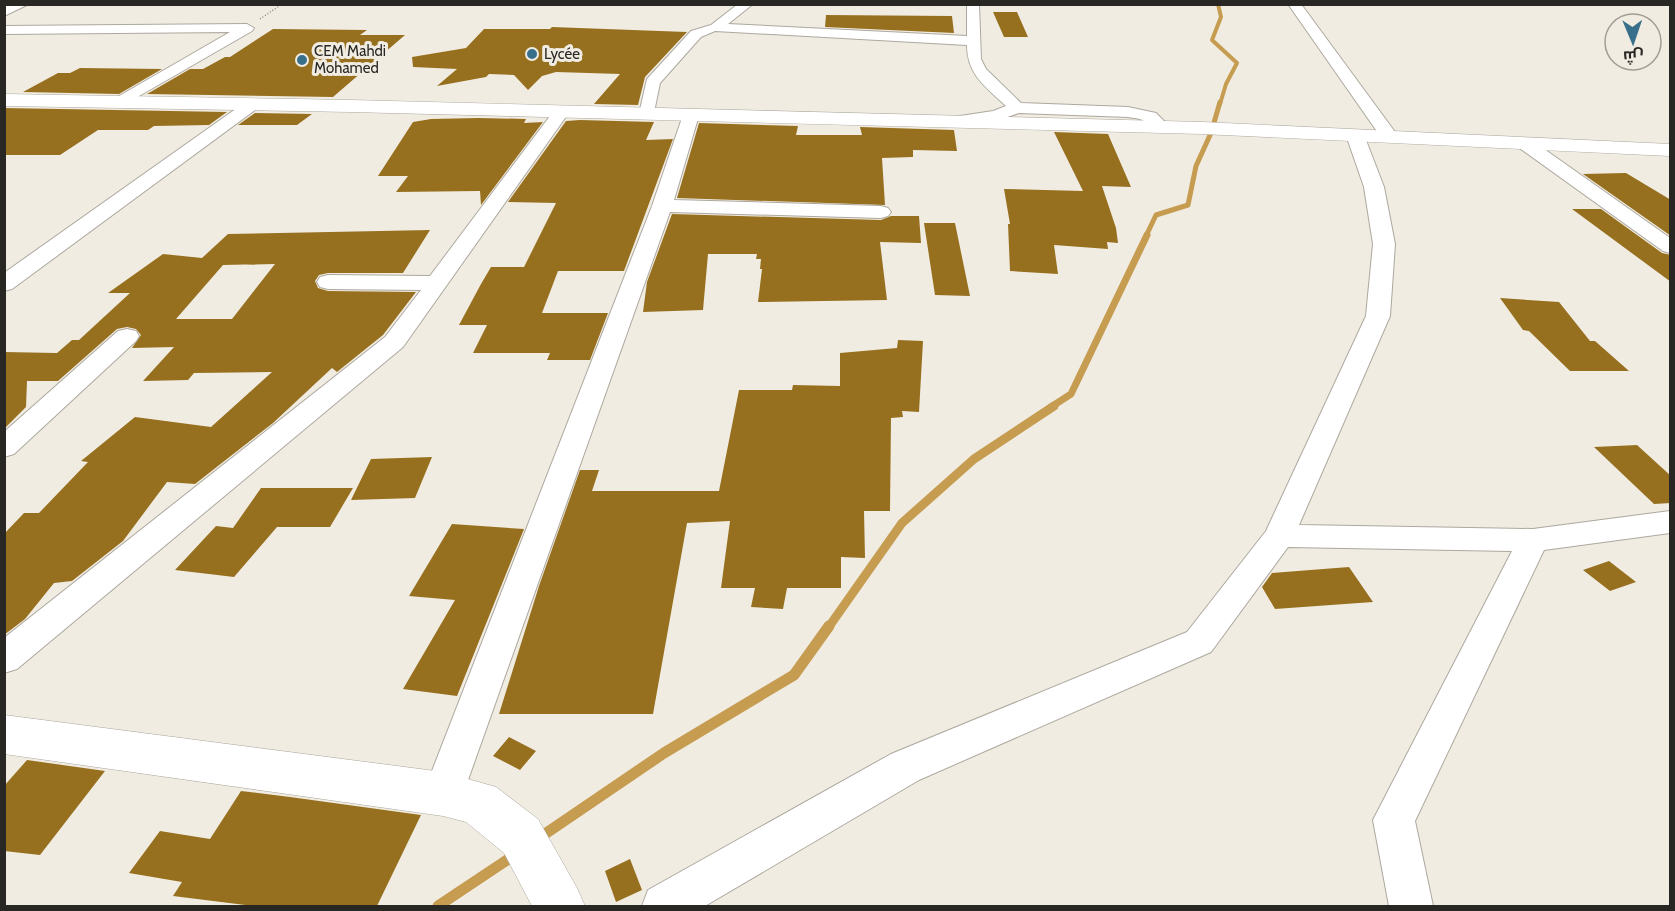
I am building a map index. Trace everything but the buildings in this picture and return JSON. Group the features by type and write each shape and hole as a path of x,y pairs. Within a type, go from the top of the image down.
{"street":[{"path":"4,12 23,4"},
{"path":"747,4 717,26 718,28 974,42"},
{"path":"973,4 974,59 979,71 1017,108"},
{"path":"1294,4 1389,136"},
{"path":"4,30 247,28"},
{"path":"120,102 247,28"},
{"path":"647,114 652,82 696,34 710,29"},
{"path":"4,100 562,111 1211,128 1671,150"},
{"path":"4,284 253,104"},
{"path":"951,122 996,116 1017,108 1128,112 1150,117 1162,128"},
{"path":"4,658 394,342 562,111"},
{"path":"443,794 662,206 691,115"},
{"path":"664,906 905,767 1199,642 1279,536 1378,316 1384,244 1374,187 1355,135"},
{"path":"1524,143 1671,247"},
{"path":"662,206 881,212"},
{"path":"328,282 437,283"},
{"path":"4,448 127,336"},
{"path":"1279,536 1533,540 1671,522"},
{"path":"1411,906 1394,820 1533,540"},
{"path":"4,734 443,794 479,803 539,870"}],"path":[{"path":"247,28 282,4"}],"waterway":[{"path":"1218,4 1221,17 1212,40 1237,63 1226,84 1220,104"},
{"path":"1146,236 1156,215 1188,205 1196,166 1211,133 1220,102"},
{"path":"1051,407 1071,394 1147,235"},
{"path":"828,628 902,523 974,459 1054,406"},
{"path":"539,838 664,753 794,675 829,626"},
{"path":"438,906 516,854"}],"place":[{"name":"Lycée","path":"532,54"},
{"name":"CEM Mahdi Mohamed","path":"302,60"}]}
